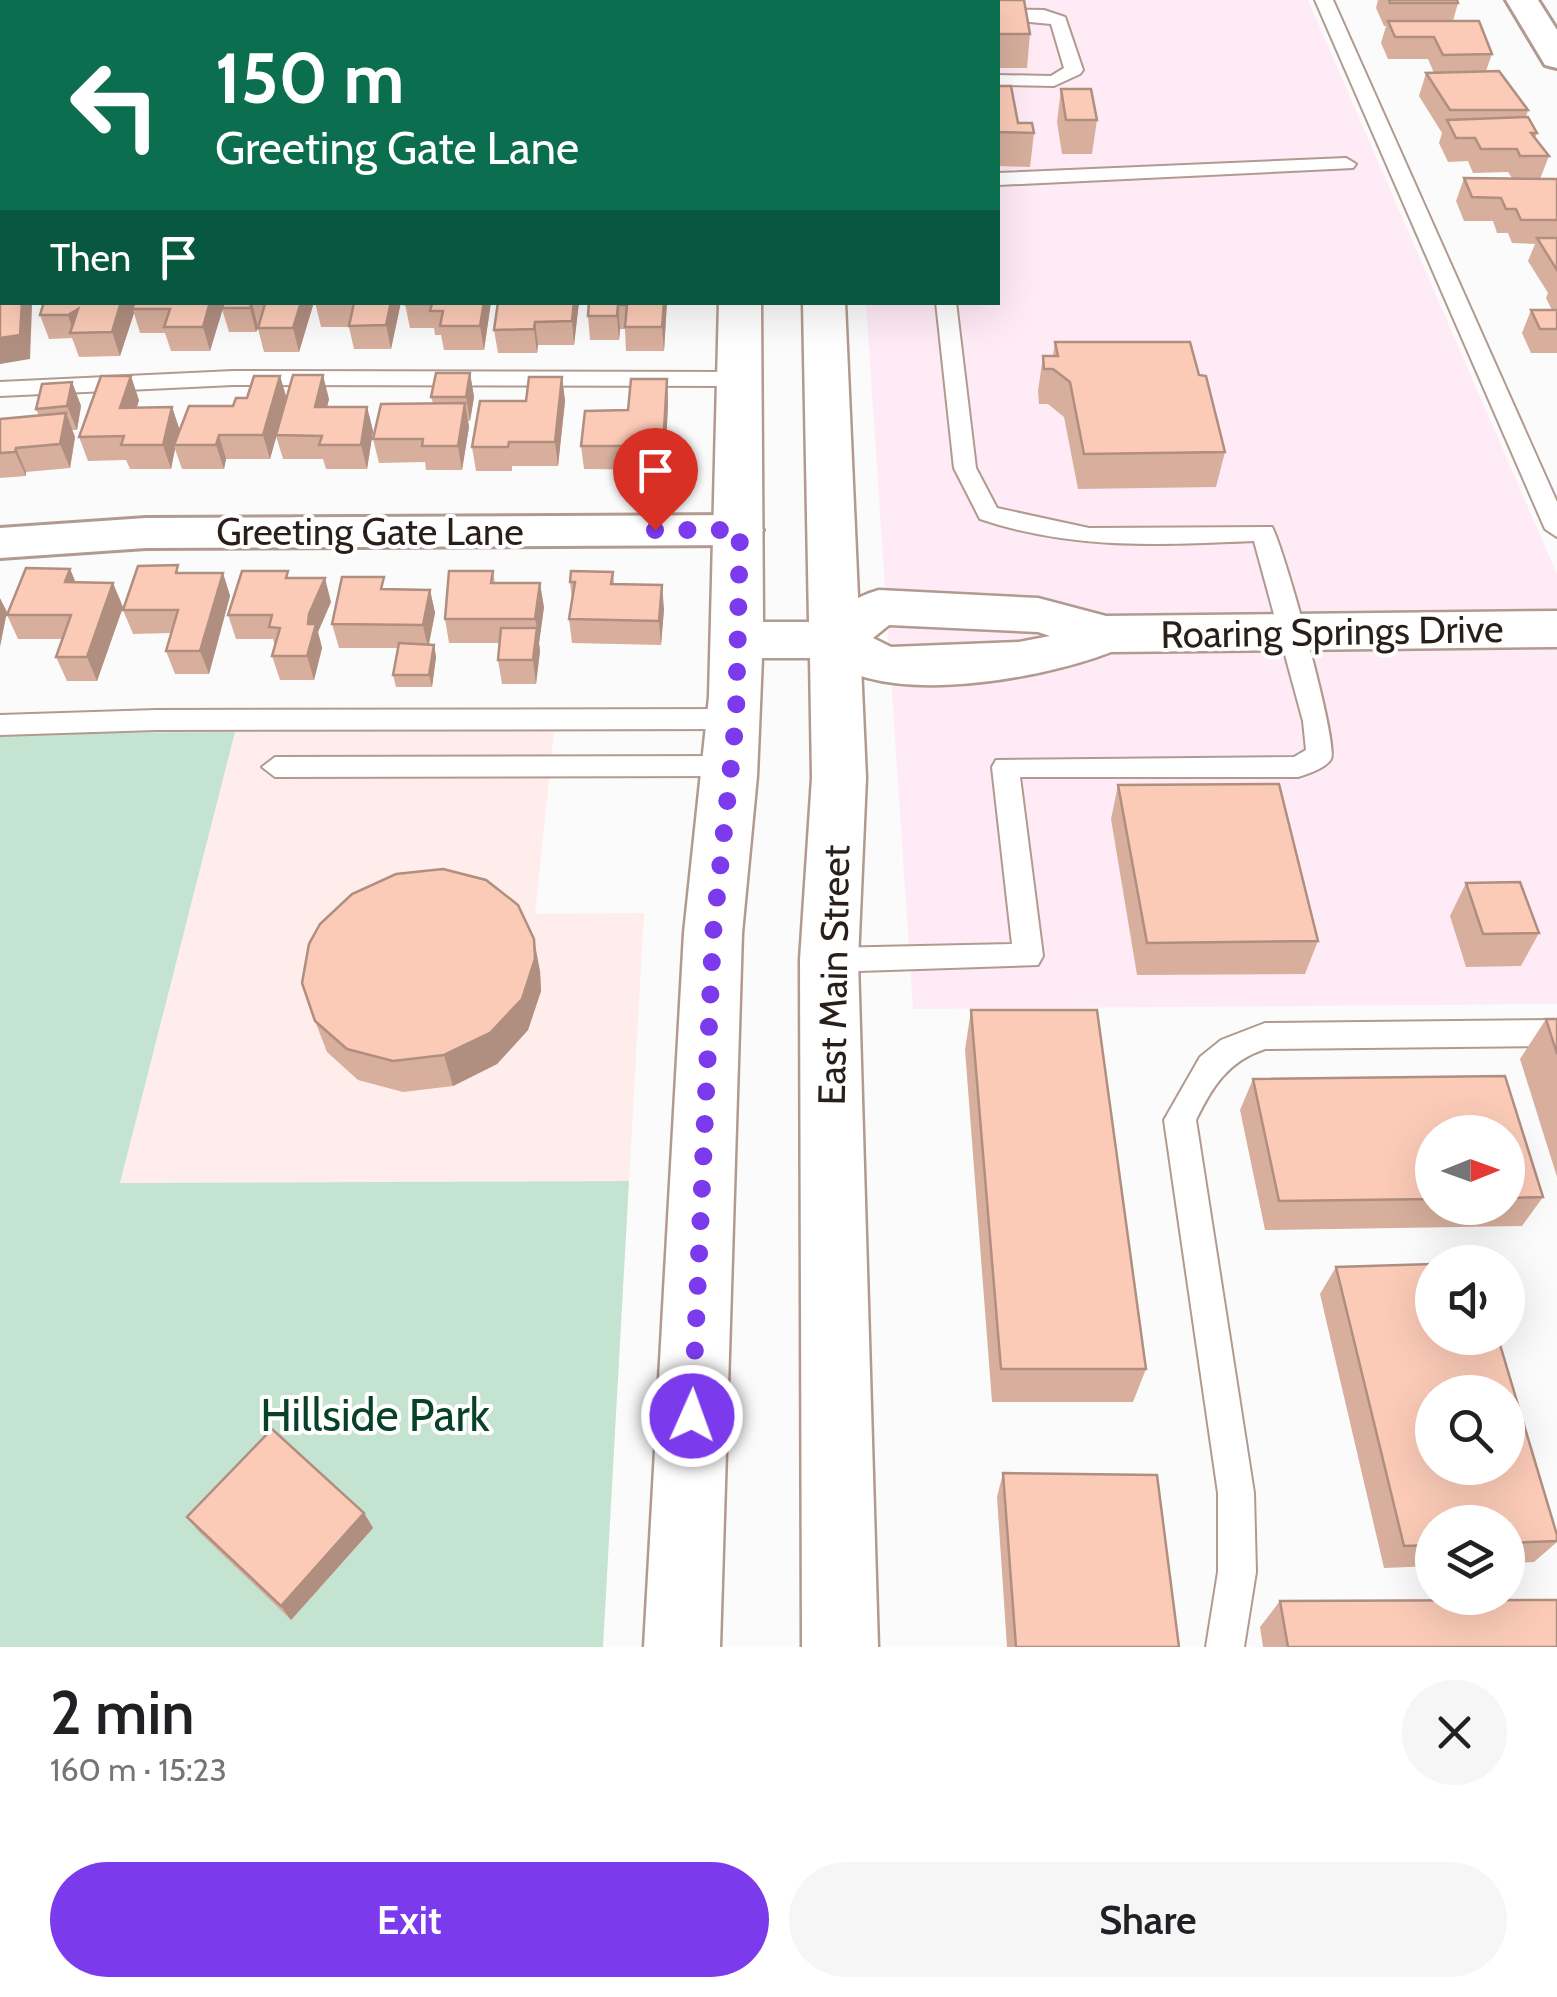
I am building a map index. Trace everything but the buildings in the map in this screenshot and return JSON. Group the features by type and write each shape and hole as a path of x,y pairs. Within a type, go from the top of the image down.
{"main road":[{"path":"682,1647 713,934 734,742 740,640 740,305"},
{"name":"East Main Street","path":"824,305 840,778 829,960 840,1647"},
{"name":"Roaring Springs Drive","path":"836,640 883,666 1020,660 1060,652 1106,634 1557,629"},
{"path":"740,640 836,640"}],"street":[{"path":"1522,0 1557,58"},
{"name":"Greeting Gate Lane","path":"0,543 146,533 740,530"}],"lane":[{"path":"1324,0 1557,530"},
{"path":"1000,14 1044,15 1060,21 1074,70 1054,81 1000,80"},
{"path":"1000,179 1346,164"},
{"path":"829,960 1028,956 1005,767 1298,767 1320,755 1316,721 1264,534 1072,537 1028,530 988,513 965,468 946,305"},
{"path":"0,388 233,378 740,379"},
{"path":"0,726 176,720 734,742"},
{"path":"275,768 734,742"},
{"path":"1225,1647 1238,1572 1236,1492 1185,1174 1180,1120 1206,1067 1231,1046 1265,1036 1557,1033"}],"shaded area":[{"path":"1000,0 1308,0 1557,574 1557,1004 913,1009 866,305 1000,305"},
{"path":"554,731 535,914 644,913 629,1181 120,1183 235,732"}],"green space":[{"name":"Hillside Park","path":"235,732 120,1183 629,1181 603,1647 0,1647 0,733"}],"route":[{"path":"655,530 740,530 736,719 713,934 692,1416"}]}
